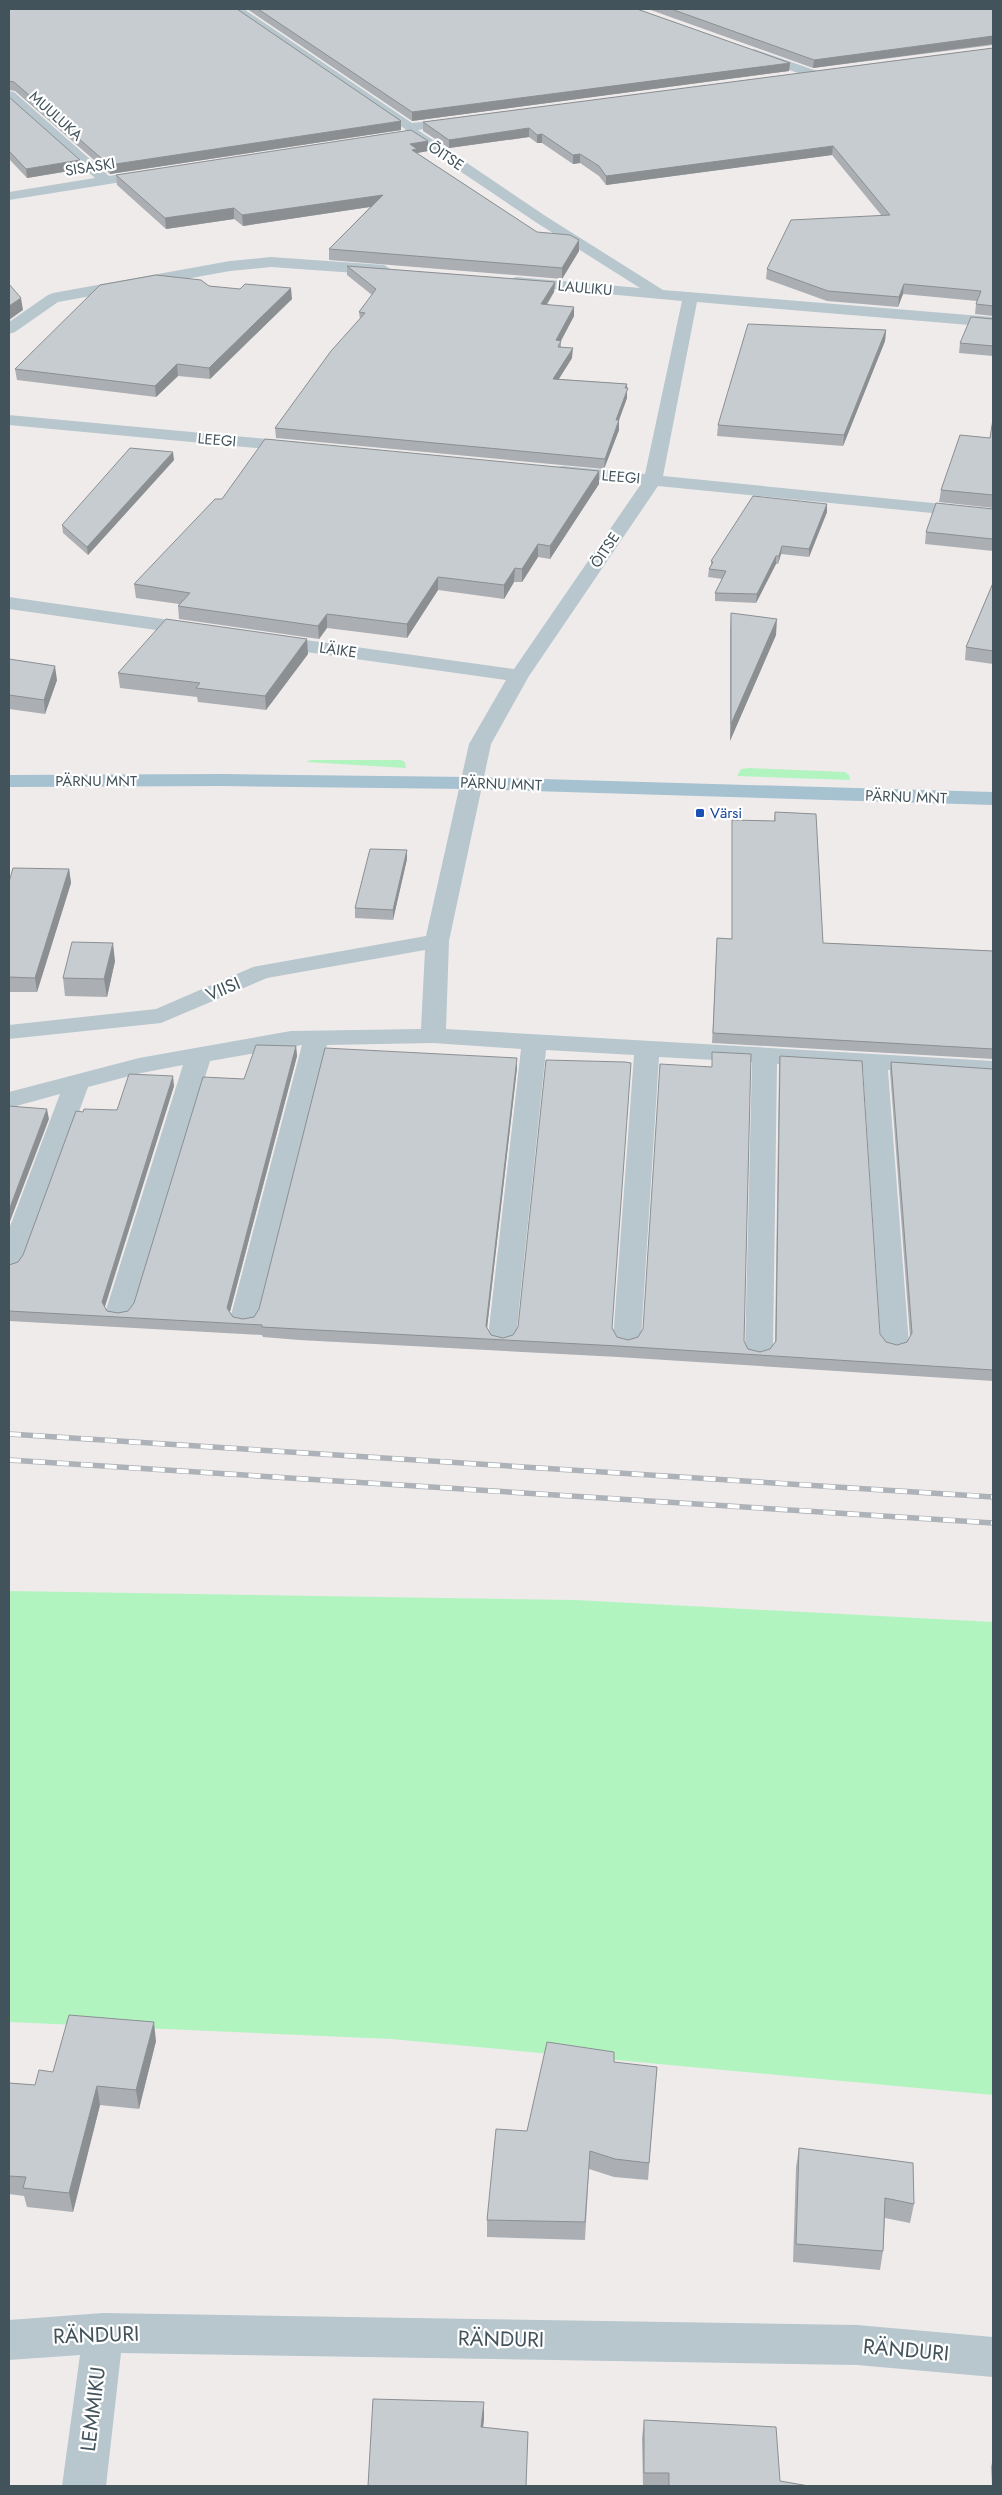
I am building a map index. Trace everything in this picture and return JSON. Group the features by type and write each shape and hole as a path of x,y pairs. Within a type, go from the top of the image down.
{"main road":[{"name":"PÄRNU MNT","path":"9,782 223,780 470,783 993,799"}],"street":[{"name":"ÕITSE","path":"236,9 542,220 662,295"},
{"path":"741,48 818,73 781,78"},
{"name":"MUULUKA","path":"9,95 105,180"},
{"path":"395,137 412,131 477,118"},
{"name":"SISASKI","path":"9,196 163,172"},
{"path":"9,329 53,298 230,266 271,262 400,272"},
{"name":"LAULIKU","path":"498,280 993,322"},
{"name":"ÕITSE","path":"470,783 480,744 519,676 652,480 690,297"},
{"name":"LEEGI","path":"9,420 316,449"},
{"name":"LEEGI","path":"544,470 993,514"},
{"path":"9,603 215,633"},
{"name":"LÄIKE","path":"254,638 519,676"},
{"path":"434,1036 437,941 470,783"},
{"name":"VIISI","path":"9,1032 161,1016 261,972 437,941"},
{"path":"9,1100 139,1066 291,1038 434,1036 993,1069"},
{"path":"244,1319 316,1038"},
{"path":"502,1337 534,1042"},
{"path":"627,1339 647,1049"},
{"path":"119,1313 198,1054"},
{"path":"759,1351 765,1057"},
{"path":"875,1062 895,1344"},
{"path":"9,1265 77,1083"},
{"name":"RÄNDURI","path":"9,2340 103,2333 857,2345 993,2358"},
{"name":"LEMMIKU","path":"84,2486 103,2333"}],"green space":[{"path":"311,760 401,760 405,762 406,768 306,762"},
{"path":"741,769 845,772 849,775 850,780 737,776"},
{"path":"9,1591 576,1600 993,1622 993,2095 391,2039 9,2022"}],"building":[{"path":"9,9 237,9 401,121 109,165 14,82 9,81"},
{"path":"258,9 637,9 790,63 412,112"},
{"path":"671,9 993,9 993,36 814,60"},
{"path":"993,48 993,306 976,304 981,291 904,284 899,297 828,291 767,269 791,220 890,215 833,146 606,176 599,166 580,154 573,155 542,134 537,135 529,128 449,140 423,122"},
{"path":"9,97 80,160 26,169 9,151"},
{"path":"411,130 428,141 410,144 417,149 412,150 537,232 570,235 579,240 562,268 329,249 383,195 242,215 234,208 165,218 116,175"},
{"path":"347,266 555,282 541,304 574,307 556,340 561,341 558,347 573,348 553,379 627,384 625,388 628,388 616,420 619,420 605,459 275,428 331,351 365,313 359,312 376,289"},
{"path":"156,275 201,280 209,286 240,289 245,284 291,288 209,368 177,364 155,386 15,369 100,285"},
{"path":"9,284 21,298 9,306"},
{"path":"971,317 993,319 993,346 960,343"},
{"path":"748,324 886,330 844,435 718,425"},
{"path":"993,419 993,495 941,490 960,435 990,438"},
{"path":"265,439 599,471 550,546 538,544 522,569 515,568 504,585 438,577 407,624 327,614 318,626 178,606 190,593 134,584 215,499 222,499"},
{"path":"130,448 173,452 87,547 62,525"},
{"path":"753,496 827,504 809,549 782,546 779,556 776,556 757,594 715,593 726,571 709,569 713,562 711,561"},
{"path":"936,503 993,509 993,539 926,532"},
{"path":"993,583 993,651 966,647"},
{"path":"731,613 777,619 731,724"},
{"path":"166,619 307,639 265,696 196,688 200,683 118,673"},
{"path":"9,659 55,666 44,700 9,695"},
{"path":"775,812 816,814 823,943 993,951 993,1049 713,1033 717,938 732,939 732,820 775,821"},
{"path":"370,849 407,850 393,910 355,908"},
{"path":"13,868 69,869 35,978 9,977 9,882"},
{"path":"72,942 113,943 104,979 63,978"},
{"path":"256,1045 296,1046 227,1308 233,1317 243,1319 254,1317 259,1309 325,1048 517,1058 486,1326 491,1335 503,1338 513,1335 518,1327 546,1060 631,1063 612,1328 617,1337 628,1340 638,1337 643,1329 660,1064 712,1067 712,1052 751,1054 744,1341 748,1349 760,1352 770,1349 776,1341 780,1056 862,1061 880,1334 886,1342 897,1345 907,1342 912,1333 891,1062 993,1069 993,1370 618,1346 9,1311 9,1265 18,1262 23,1255 76,1111 83,1112 84,1109 117,1110 129,1074 173,1076 102,1302 107,1311 118,1313 128,1311 134,1303 203,1077 244,1079"},
{"path":"9,1106 47,1109 9,1210"},
{"path":"69,2015 154,2022 136,2090 97,2086 69,2193 23,2188 26,2177 9,2176 9,2083 35,2085 39,2070 53,2072"},
{"path":"547,2042 614,2052 614,2062 657,2067 649,2163 615,2159 590,2151 585,2222 487,2220 496,2129 527,2131"},
{"path":"799,2148 913,2163 914,2204 885,2198 883,2251 796,2244"},
{"path":"373,2399 484,2402 481,2427 528,2432 526,2486 368,2486"},
{"path":"644,2420 776,2427 780,2481 809,2486 669,2486 669,2473 644,2473"}],"railway":[{"path":"9,1434 993,1497"},
{"path":"9,1460 993,1523"}],"place":[{"name":"Värsi","path":"700,813"}]}
